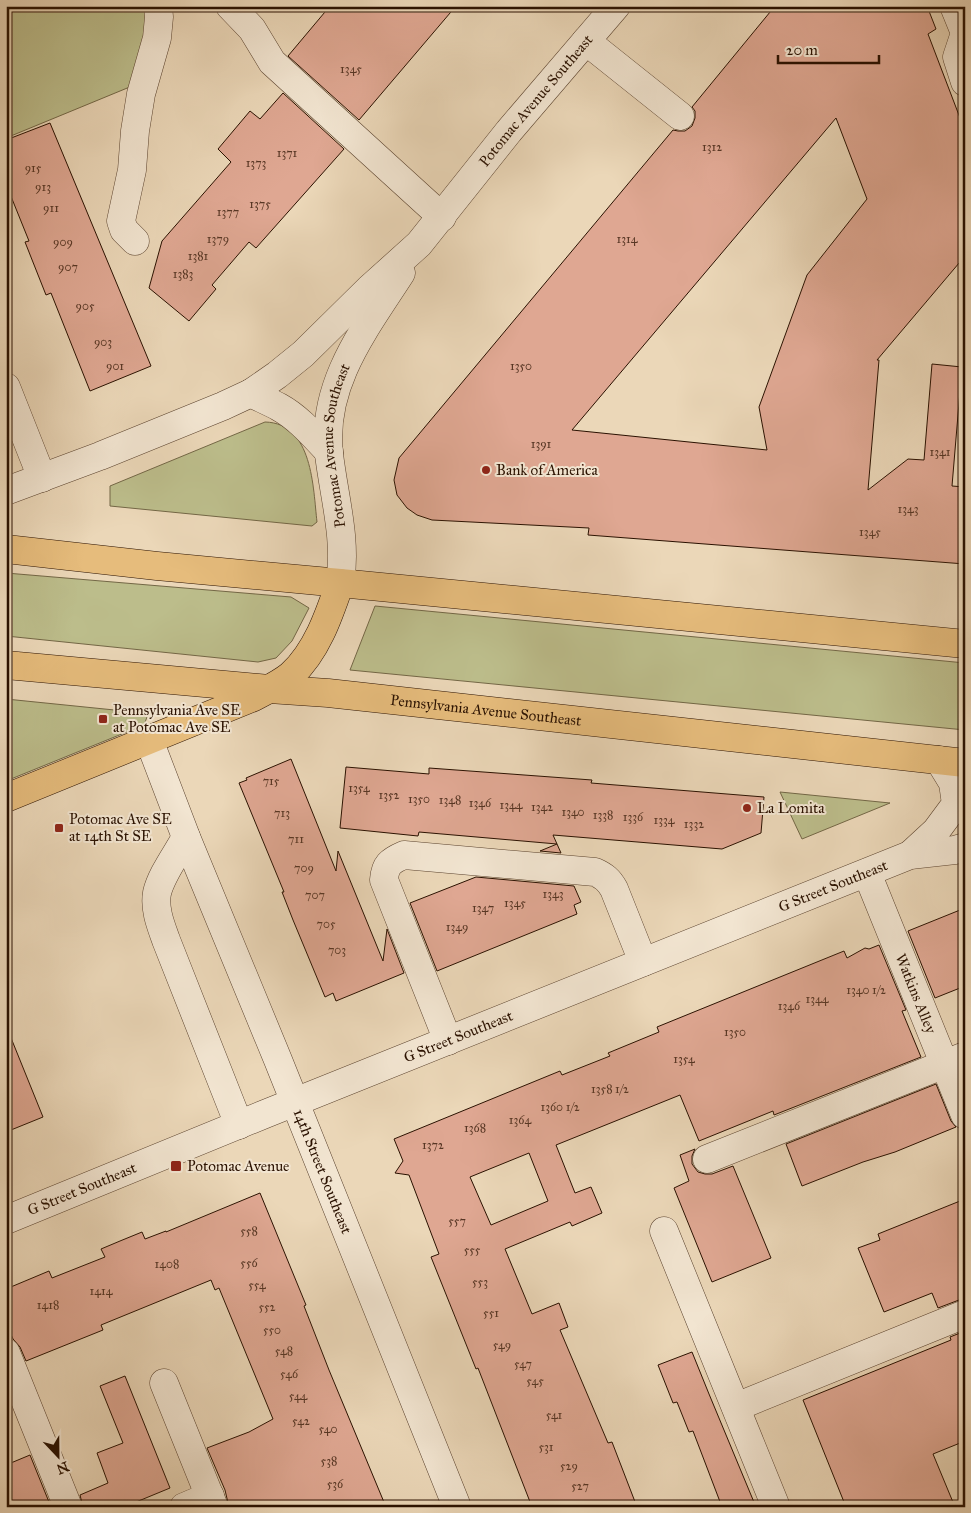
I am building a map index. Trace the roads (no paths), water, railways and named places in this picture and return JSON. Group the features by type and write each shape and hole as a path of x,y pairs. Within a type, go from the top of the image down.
{"main road":[{"path":"6,549 167,567 965,644"},
{"name":"Potomac Avenue Southeast","path":"6,798 269,689 290,675 310,652 327,619 340,583"},
{"name":"Pennsylvania Avenue Southeast","path":"6,665 328,693 952,761"}],"street":[{"path":"135,240 124,230 121,221 132,170 135,131 141,94 157,38 158,6"},
{"path":"230,6 252,29 272,62 442,216"},
{"name":"Potomac Avenue Southeast","path":"340,583 342,545 329,452 330,416 336,388 345,364 419,244 509,131 616,6"},
{"path":"954,6 965,32 957,57 965,82"},
{"path":"586,41 680,116"},
{"name":"Potomac Avenue Southeast","path":"6,491 109,452 251,393 266,384 303,354 369,289 419,244"},
{"path":"6,387 42,478"},
{"path":"251,393 290,414 329,452"},
{"name":"14th Street Southeast","path":"149,740 186,837 457,1507"},
{"name":"G Street Southeast","path":"910,855 936,831 956,804 952,761"},
{"path":"186,837 163,879 157,894 156,907 166,940 239,1125"},
{"name":"G Street Southeast","path":"6,1220 910,855 955,850 965,847"},
{"path":"448,1041 384,880 386,868 394,859 404,855 595,872 609,881 614,889 643,962"},
{"name":"Watkins Alley","path":"867,873 955,1060 965,1115"},
{"path":"707,1158 955,1060"},
{"path":"664,1231 776,1507"},
{"path":"736,1407 965,1314"},
{"path":"6,1353 68,1507"},
{"path":"164,1383 212,1502 184,1507"}],"place":[{"name":"Bank of America","path":"486,470"},
{"name":"Pennsylvania Ave SE at Potomac Ave SE","path":"103,719"},
{"name":"La Lomita","path":"747,808"},
{"name":"Potomac Ave SE at 14th St SE","path":"59,828"},
{"name":"Potomac Avenue","path":"176,1166"}]}
